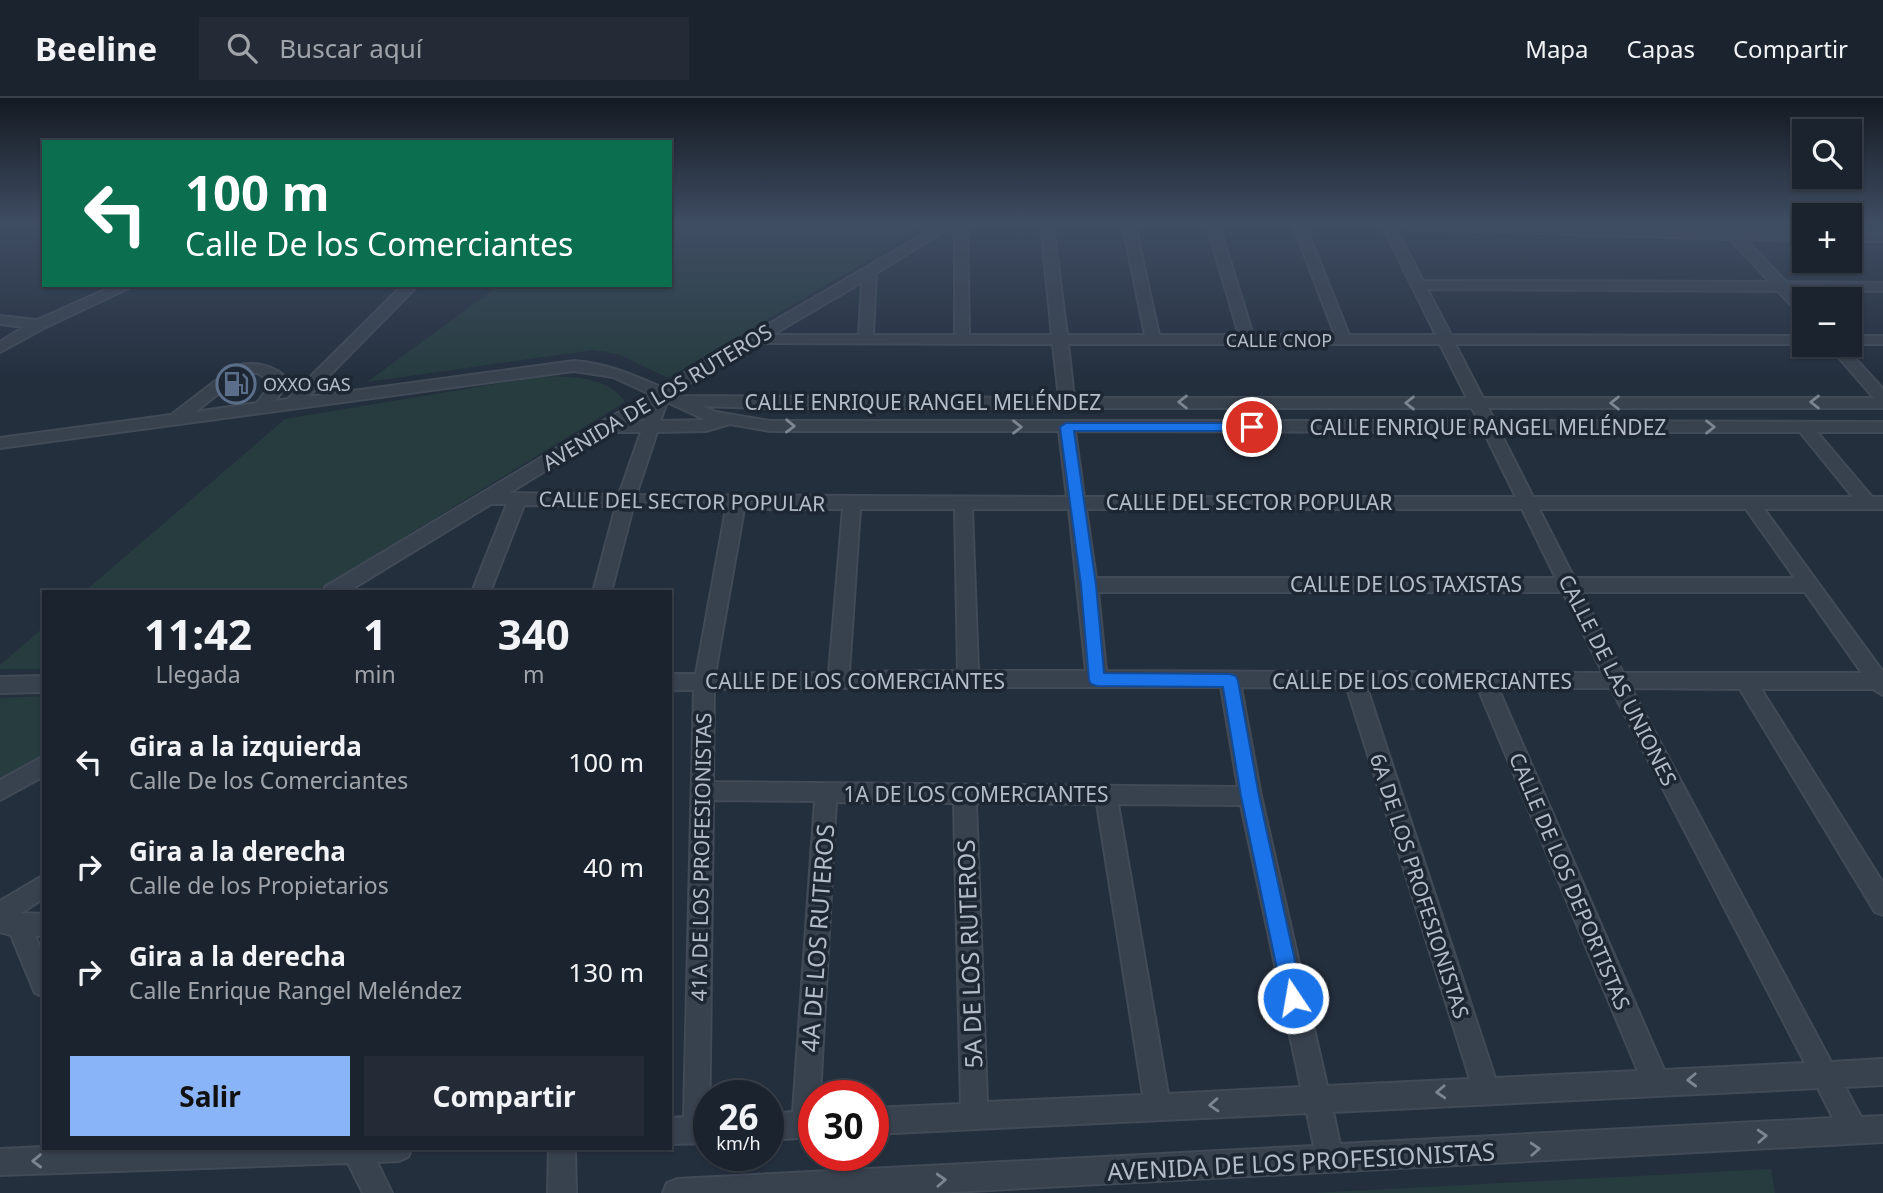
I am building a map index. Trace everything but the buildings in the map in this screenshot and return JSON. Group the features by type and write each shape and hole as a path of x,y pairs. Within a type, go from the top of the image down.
{"street":[{"name":"AVENIDA DE LOS RUTEROS","path":"335,590 605,427 666,397 754,339 860,276"},
{"path":"866,340 869,276"},
{"path":"961,276 961,339"},
{"path":"1052,276 1067,401"},
{"path":"1140,276 1153,340"},
{"path":"1228,276 1247,339"},
{"path":"1319,276 1344,340"},
{"name":"CALLE DE LAS UNIONES","path":"1414,276 1617,681 1854,1131"},
{"path":"1774,276 1792,296"},
{"path":"1419,285 1883,287"},
{"path":"0,348 39,325 124,287"},
{"path":"293,403 409,287"},
{"path":"0,320 39,325"},
{"name":"CALLE CNOP","path":"754,339 1792,340"},
{"path":"1862,340 1883,340"},
{"path":"1845,357 1883,400"},
{"path":"176,419 240,369 249,366 276,376 281,381 263,407"},
{"name":"CALLE ENRIQUE RANGEL MELÉNDEZ","path":"0,443 575,366 608,370 695,411 754,424 1066,427 1883,427"},
{"path":"603,590 626,500 649,428 666,397"},
{"name":"CALLE ENRIQUE RANGEL MELÉNDEZ","path":"666,397 760,403 1067,401 1478,404 1883,400"},
{"path":"754,424 749,419 750,413 760,403"},
{"path":"605,427 706,426 727,420"},
{"path":"1066,427 1088,585 1097,680"},
{"path":"1804,427 1875,503"},
{"name":"CALLE DEL SECTOR POPULAR","path":"488,498 736,503 1875,503"},
{"path":"482,590 518,499"},
{"name":"41A DE LOS PROFESIONISTAS","path":"703,1080 704,682 736,503"},
{"path":"838,681 852,503"},
{"path":"963,503 968,679"},
{"path":"1751,503 1881,684"},
{"path":"362,590 374,566"},
{"name":"CALLE DE LOS TAXISTAS","path":"1088,585 1809,585"},
{"name":"CALLE DE LOS COMERCIANTES","path":"672,682 968,679 1746,681 1881,684"},
{"path":"1230,681 1250,796 1314,1099 1330,1160"},
{"name":"6A DE LOS PROFESIONISTAS","path":"1355,681 1486,1090"},
{"name":"CALLE DE LOS DEPORTISTAS","path":"1485,681 1656,1082"},
{"path":"1746,681 1883,904"},
{"path":"0,685 42,684"},
{"path":"0,791 42,766"},
{"name":"1A DE LOS COMERCIANTES","path":"703,791 1250,796"},
{"name":"4A DE LOS RUTEROS","path":"811,1080 826,793"},
{"name":"5A DE LOS RUTEROS","path":"965,793 974,1116"},
{"path":"1106,795 1158,1109"},
{"path":"6,921 42,888"},
{"path":"6,921 42,925"},
{"path":"6,921 42,982"},
{"path":"889,1120 1883,1072"},
{"name":"AVENIDA DE LOS PROFESIONISTAS","path":"677,1193 1883,1129"},
{"path":"672,1131 693,1130"},
{"path":"0,1162 113,1153 295,1150"},
{"path":"356,1150 378,1193"},
{"path":"562,1150 562,1193"}],"green space":[{"path":"672,276 841,276 668,378 620,355 594,350 367,382 497,287 672,287"},
{"path":"543,376 577,378 599,383 618,393 625,402 318,590 86,590 285,419"},
{"path":"42,629 42,669 0,669 0,665"},
{"path":"42,696 42,754 0,779 0,698"},
{"path":"1771,1169 1775,1193 1313,1193"}],"place":[{"name":"OXXO GAS","path":"236,384"}],"route":[{"path":"1252,427 1066,427 1088,585 1097,680 1230,681 1250,796 1293,998"}]}
